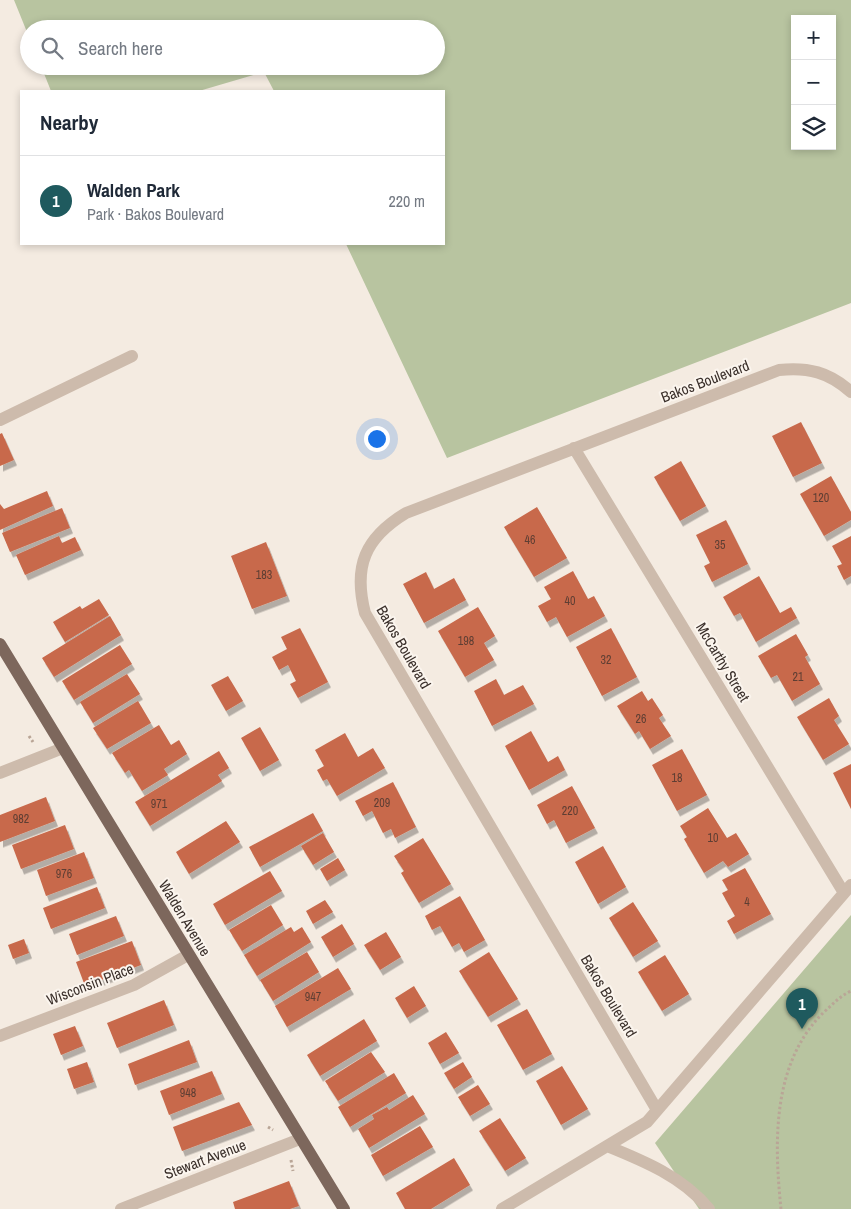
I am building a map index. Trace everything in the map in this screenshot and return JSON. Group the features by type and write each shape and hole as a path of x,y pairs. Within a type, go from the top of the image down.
{"main road":[{"name":"Walden Avenue","path":"0,644 344,1209"}],"street":[{"path":"0,420 132,356"},
{"name":"Bakos Boulevard","path":"657,1110 364,613 360,592 360,573 365,554 374,538 387,524 406,513 779,370 800,368 821,372 839,381 851,392"},
{"name":"McCarthy Street","path":"574,448 848,889"},
{"path":"0,773 63,748"},
{"path":"502,1209 647,1122 848,889"},
{"name":"Wisconsin Place","path":"0,1036 134,985 188,955"},
{"name":"Stewart Avenue","path":"121,1209 300,1139"},
{"path":"607,1146 645,1161 695,1192 709,1209"}],"path":[{"path":"29,736 34,742"},
{"path":"781,1209 776,1164 781,1096 791,1061 813,1024 841,996 851,991"},
{"path":"268,1127 273,1130"},
{"path":"291,1160 292,1171"}],"green space":[{"path":"14,0 851,0 851,303 447,458 346,245 445,245 445,90 273,90 266,75 445,75 445,20 22,20"},
{"path":"45,75 254,75 202,90 51,90"},
{"path":"851,915 851,1209 699,1209 655,1143"}],"building":[{"path":"801,422 822,463 793,477 772,436"},
{"path":"2,433 14,460 0,466 0,434"},
{"path":"681,461 706,506 680,521 654,477"},
{"path":"831,476 851,512 851,520 824,536 800,494"},
{"path":"47,491 53,506 0,530 0,504 4,509"},
{"path":"537,507 567,558 534,577 504,527"},
{"path":"62,508 70,528 10,552 2,533"},
{"path":"726,520 748,564 712,582 704,566 710,563 696,535"},
{"path":"59,536 62,543 75,537 81,550 25,575 16,555"},
{"path":"851,536 851,576 844,580 837,566 842,564 832,546"},
{"path":"266,542 287,596 252,609 231,556"},
{"path":"573,571 588,599 594,596 605,616 567,637 556,617 547,622 538,606 551,599 544,587"},
{"path":"426,572 434,589 454,578 466,600 424,623 403,584"},
{"path":"759,576 780,613 791,607 797,618 756,642 740,613 734,616 723,597"},
{"path":"99,599 109,615 65,642 53,622 80,606 82,609"},
{"path":"478,607 495,636 484,643 494,660 465,677 438,631"},
{"path":"110,616 121,635 54,677 42,658"},
{"path":"300,628 328,682 298,698 290,684 296,681 288,665 279,670 272,657 287,649 281,637"},
{"path":"611,628 637,677 602,696 576,647"},
{"path":"796,634 808,655 805,657 820,684 792,701 777,675 771,678 758,656"},
{"path":"120,645 132,664 74,700 62,681"},
{"path":"127,674 140,694 93,723 80,702"},
{"path":"228,676 243,701 226,711 211,685"},
{"path":"496,679 504,695 523,685 534,704 492,726 474,691"},
{"path":"642,691 648,701 652,698 663,715 659,718 671,736 650,749 639,731 635,734 617,706"},
{"path":"829,698 839,716 834,720 849,744 823,760 797,717"},
{"path":"138,701 151,723 107,749 93,728"},
{"path":"159,725 171,745 179,740 187,754 164,769 168,775 142,791 129,770 125,773 112,753"},
{"path":"260,727 279,760 260,771 241,738"},
{"path":"531,731 548,762 558,756 565,770 529,790 505,746"},
{"path":"345,733 358,757 373,748 385,768 337,796 327,779 323,781 317,770 324,766 315,750"},
{"path":"682,749 707,795 677,811 652,765"},
{"path":"219,751 229,768 218,775 222,781 150,826 135,802"},
{"path":"851,764 851,809 833,773"},
{"path":"393,782 416,827 395,838 391,829 383,833 372,811 363,816 355,801"},
{"path":"572,786 595,828 566,843 554,820 547,824 537,805"},
{"path":"46,797 55,821 0,842 0,815"},
{"path":"708,808 727,838 736,833 749,854 728,867 723,861 704,873 684,839 687,837 680,826"},
{"path":"313,813 323,831 260,867 249,847"},
{"path":"226,821 240,842 189,874 176,852"},
{"path":"65,825 74,849 21,869 12,845"},
{"path":"323,833 334,852 313,865 301,846"},
{"path":"423,838 451,884 419,903 401,873 404,871 394,856"},
{"path":"603,846 626,887 598,904 575,862"},
{"path":"84,852 94,878 46,896 37,870"},
{"path":"338,858 345,870 327,881 320,869"},
{"path":"745,868 771,914 734,934 727,921 735,916 722,893 728,890 722,880"},
{"path":"270,871 282,891 225,925 213,904"},
{"path":"97,887 105,908 51,929 43,908"},
{"path":"460,896 485,940 464,952 459,943 452,947 440,926 432,930 425,916"},
{"path":"325,900 333,912 313,924 306,911"},
{"path":"633,902 658,941 633,957 609,918"},
{"path":"271,905 283,925 242,951 229,930"},
{"path":"116,916 124,936 77,955 69,934"},
{"path":"342,924 354,944 333,957 321,937"},
{"path":"291,927 294,932 302,927 311,942 257,976 244,955"},
{"path":"386,932 401,957 380,970 364,945"},
{"path":"24,939 29,953 13,959 8,945"},
{"path":"132,941 141,965 85,986 76,962"},
{"path":"307,952 319,972 273,1001 260,980"},
{"path":"489,952 518,999 488,1017 459,971"},
{"path":"665,955 689,994 662,1011 638,972"},
{"path":"338,968 351,989 287,1027 275,1006"},
{"path":"414,986 426,1006 407,1018 395,998"},
{"path":"164,1000 174,1025 117,1048 107,1023"},
{"path":"527,1009 552,1054 523,1070 497,1025"},
{"path":"364,1019 377,1041 320,1076 307,1055"},
{"path":"75,1026 83,1046 61,1055 53,1034"},
{"path":"446,1032 459,1053 440,1064 428,1043"},
{"path":"189,1040 197,1062 135,1085 128,1064"},
{"path":"371,1052 385,1072 338,1101 325,1081"},
{"path":"87,1062 94,1082 74,1089 67,1069"},
{"path":"463,1062 472,1077 454,1089 444,1073"},
{"path":"562,1066 588,1109 561,1125 536,1081"},
{"path":"212,1071 222,1094 169,1115 160,1091"},
{"path":"394,1073 406,1093 350,1127 338,1107"},
{"path":"478,1085 490,1104 470,1116 458,1097"},
{"path":"413,1095 425,1114 369,1148 358,1129 374,1119 372,1115 387,1107 389,1110"},
{"path":"239,1102 252,1125 182,1151 173,1127"},
{"path":"500,1118 526,1158 505,1171 479,1131"},
{"path":"420,1126 433,1147 383,1176 371,1155"},
{"path":"454,1158 470,1185 431,1209 405,1209 396,1193"},
{"path":"289,1181 299,1206 290,1209 235,1209 233,1202"}],"place":[{"name":"Walden Park","path":"802,1029"}]}
